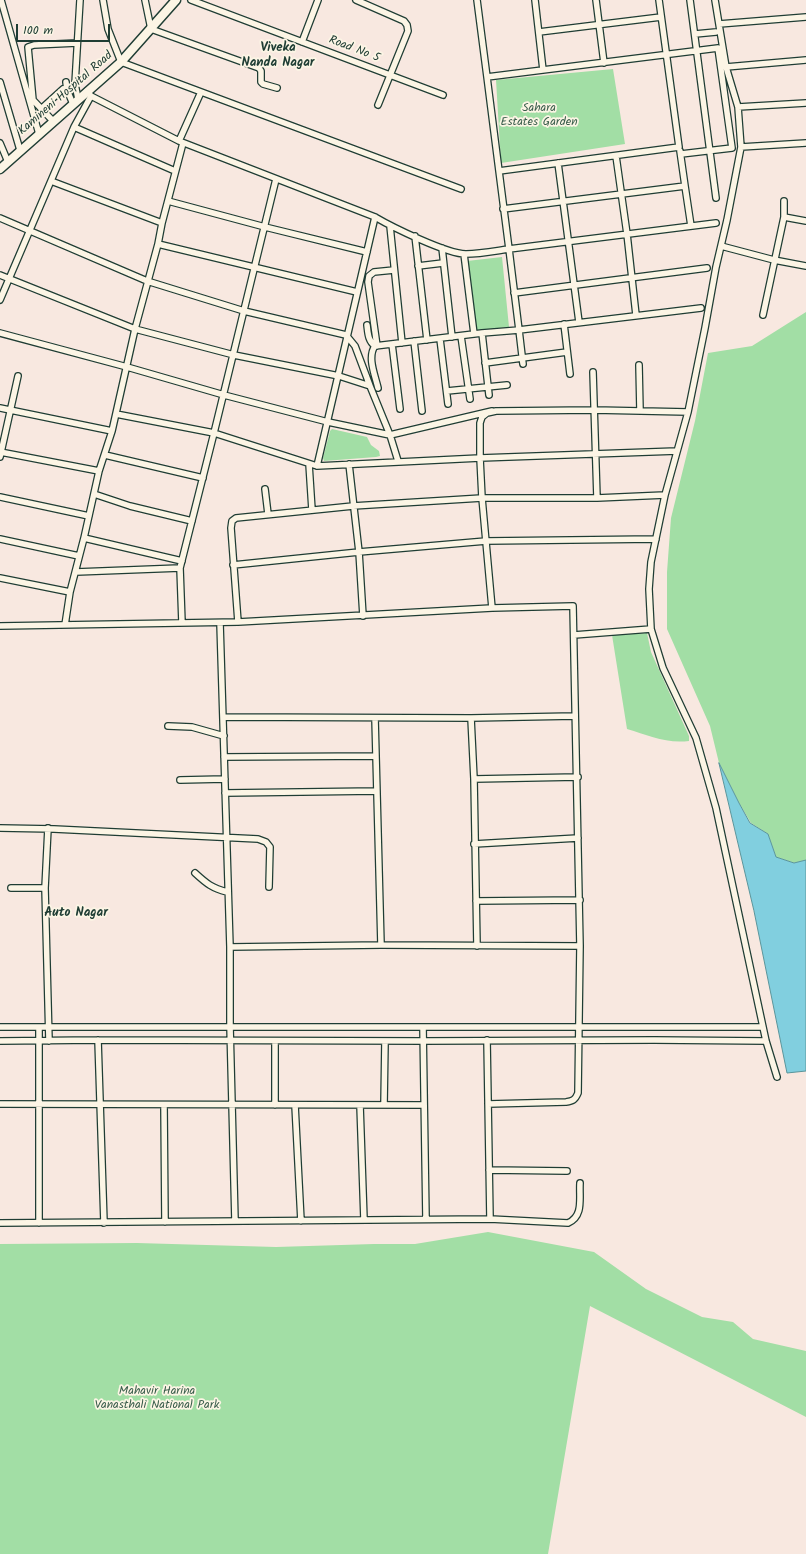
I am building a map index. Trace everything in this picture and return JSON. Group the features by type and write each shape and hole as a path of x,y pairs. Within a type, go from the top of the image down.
{"street":[{"path":"1,0 39,134"},
{"path":"76,101 75,84 80,0"},
{"path":"103,0 108,29 121,62 461,189"},
{"path":"145,0 151,29 259,68 261,71 261,82 277,88"},
{"name":"Kamineni Hospital Road","path":"0,168 76,101 89,94 121,62 176,0"},
{"name":"Road No 5","path":"191,0 443,95"},
{"path":"302,42 318,0"},
{"path":"356,0 404,21 407,25 408,31 378,105"},
{"path":"477,0 523,361"},
{"path":"535,0 543,70"},
{"path":"596,0 604,63"},
{"path":"659,0 668,54 679,147 691,226"},
{"path":"690,0 716,198"},
{"path":"715,0 726,67 738,108 741,148 727,220 720,246 688,412 665,495 651,562 649,589 651,629 663,668 696,738 716,808 766,1041 777,1077"},
{"path":"539,32 661,16"},
{"path":"719,24 806,17"},
{"path":"694,34 716,32"},
{"path":"53,121 33,100 28,47 34,45 77,43"},
{"path":"487,77 718,48 732,148 681,154"},
{"path":"726,67 806,60"},
{"path":"0,82 20,150"},
{"path":"66,82 67,90 76,101"},
{"path":"41,109 63,89"},
{"path":"65,625 70,592 99,472 112,431 135,329 158,244 181,142 201,92"},
{"path":"0,300 89,94 181,142 375,217 390,226 442,248 464,254 716,223"},
{"path":"738,108 806,103"},
{"path":"74,127 175,171"},
{"path":"0,143 8,162"},
{"path":"741,148 806,143"},
{"path":"499,171 679,147"},
{"path":"616,156 622,194 636,315"},
{"path":"558,163 579,322"},
{"path":"182,623 180,568 234,355 276,179"},
{"path":"51,181 162,223"},
{"path":"503,208 563,202 685,186"},
{"path":"168,201 367,252"},
{"path":"763,315 784,217 784,201"},
{"path":"317,466 339,376 346,335 375,217"},
{"path":"784,217 806,221"},
{"path":"0,218 147,281 244,312 289,320 346,335 355,346 390,435 398,461"},
{"path":"390,226 402,343"},
{"path":"414,236 427,340"},
{"path":"158,244 357,292"},
{"path":"720,246 774,260 806,266"},
{"path":"442,248 452,337"},
{"path":"464,254 474,334"},
{"path":"418,266 443,263"},
{"path":"514,293 707,268"},
{"path":"378,388 372,362 372,351 376,346 368,282 369,276 374,272 394,270"},
{"path":"0,275 135,329 234,355 339,376 370,386"},
{"path":"367,324 369,338 372,344 376,346 700,308"},
{"path":"564,324 570,374"},
{"path":"0,333 127,366 224,395 328,422 390,435 492,412 594,410 688,412"},
{"path":"482,333 489,395"},
{"path":"461,336 470,399"},
{"path":"440,339 448,404"},
{"path":"414,341 422,411"},
{"path":"392,344 400,409"},
{"path":"485,363 523,361 567,352"},
{"path":"638,365 640,411"},
{"path":"593,372 597,498"},
{"path":"18,376 0,454 99,472"},
{"path":"446,391 507,385"},
{"path":"0,408 112,431"},
{"path":"492,412 487,413 482,417 480,423 482,498 492,608"},
{"path":"116,414 214,433 317,466 398,461 677,451"},
{"path":"105,455 203,478"},
{"path":"309,464 312,510"},
{"path":"349,464 359,552 363,616"},
{"path":"266,489 268,514"},
{"path":"94,494 130,506 192,521"},
{"path":"238,622 231,528 232,521 236,518 353,506 482,498 597,498 665,495"},
{"path":"0,497 89,516"},
{"path":"84,538 182,561"},
{"path":"0,539 79,556"},
{"path":"233,565 486,541 656,539"},
{"path":"76,572 180,568"},
{"path":"0,578 70,592"},
{"path":"0,626 238,622 492,608 573,606 580,900 578,1093 576,1098 566,1102 488,1104"},
{"path":"220,622 227,892 230,947 230,1040 235,1221"},
{"path":"574,634 651,629"},
{"path":"223,717 471,718 575,716"},
{"path":"375,718 381,945"},
{"path":"471,718 474,779 477,946"},
{"path":"168,726 192,727 224,736"},
{"path":"224,758 376,756"},
{"path":"474,779 578,777"},
{"path":"180,780 225,779"},
{"path":"225,793 377,791"},
{"path":"0,828 48,828 186,836 226,836 258,839 266,842 270,847 269,887"},
{"path":"48,828 46,888 49,1040"},
{"path":"474,844 578,838"},
{"path":"195,873 208,885 215,889 227,892"},
{"path":"11,888 46,888"},
{"path":"476,901 580,900"},
{"path":"230,947 381,945 580,946"},
{"path":"0,1027 763,1027"},
{"path":"39,1027 39,1223"},
{"path":"423,1027 426,1219"},
{"path":"98,1040 104,1223"},
{"path":"487,1040 490,1218"},
{"path":"0,1041 766,1041"},
{"path":"275,1041 275,1105"},
{"path":"384,1105 385,1041"},
{"path":"0,1104 424,1105"},
{"path":"164,1105 165,1222"},
{"path":"295,1105 301,1221"},
{"path":"360,1105 364,1220"},
{"path":"489,1170 568,1171"},
{"path":"0,1223 490,1218 568,1223 575,1220 579,1214 580,1183"}],"green space":[{"name":"Sahara Estates Garden","path":"613,69 625,144 501,163 496,80"},
{"path":"502,257 509,327 475,331 467,261"},
{"path":"806,312 806,860 794,863 776,857 768,834 751,823 719,763 710,726 667,629 667,572 671,518 695,421 708,353 752,346"},
{"path":"332,429 367,437 371,445 379,451 380,456 324,461 323,458 330,431"},
{"path":"647,633 651,652 689,736 689,741 681,742 665,740 627,729 612,635"},
{"name":"Mahavir Harina Vanasthali National Park","path":"488,1232 594,1252 646,1289 702,1317 733,1322 753,1339 806,1351 806,1417 590,1306 548,1554 0,1554 0,1244 137,1243 276,1247 415,1244"}],"water":[{"path":"719,763 750,823 768,834 776,857 794,863 806,860 806,1071 787,1073 754,911"}],"district":[{"name":"Viveka Nanda Nagar","path":"278,56"},
{"name":"Auto Nagar","path":"76,914"}]}
